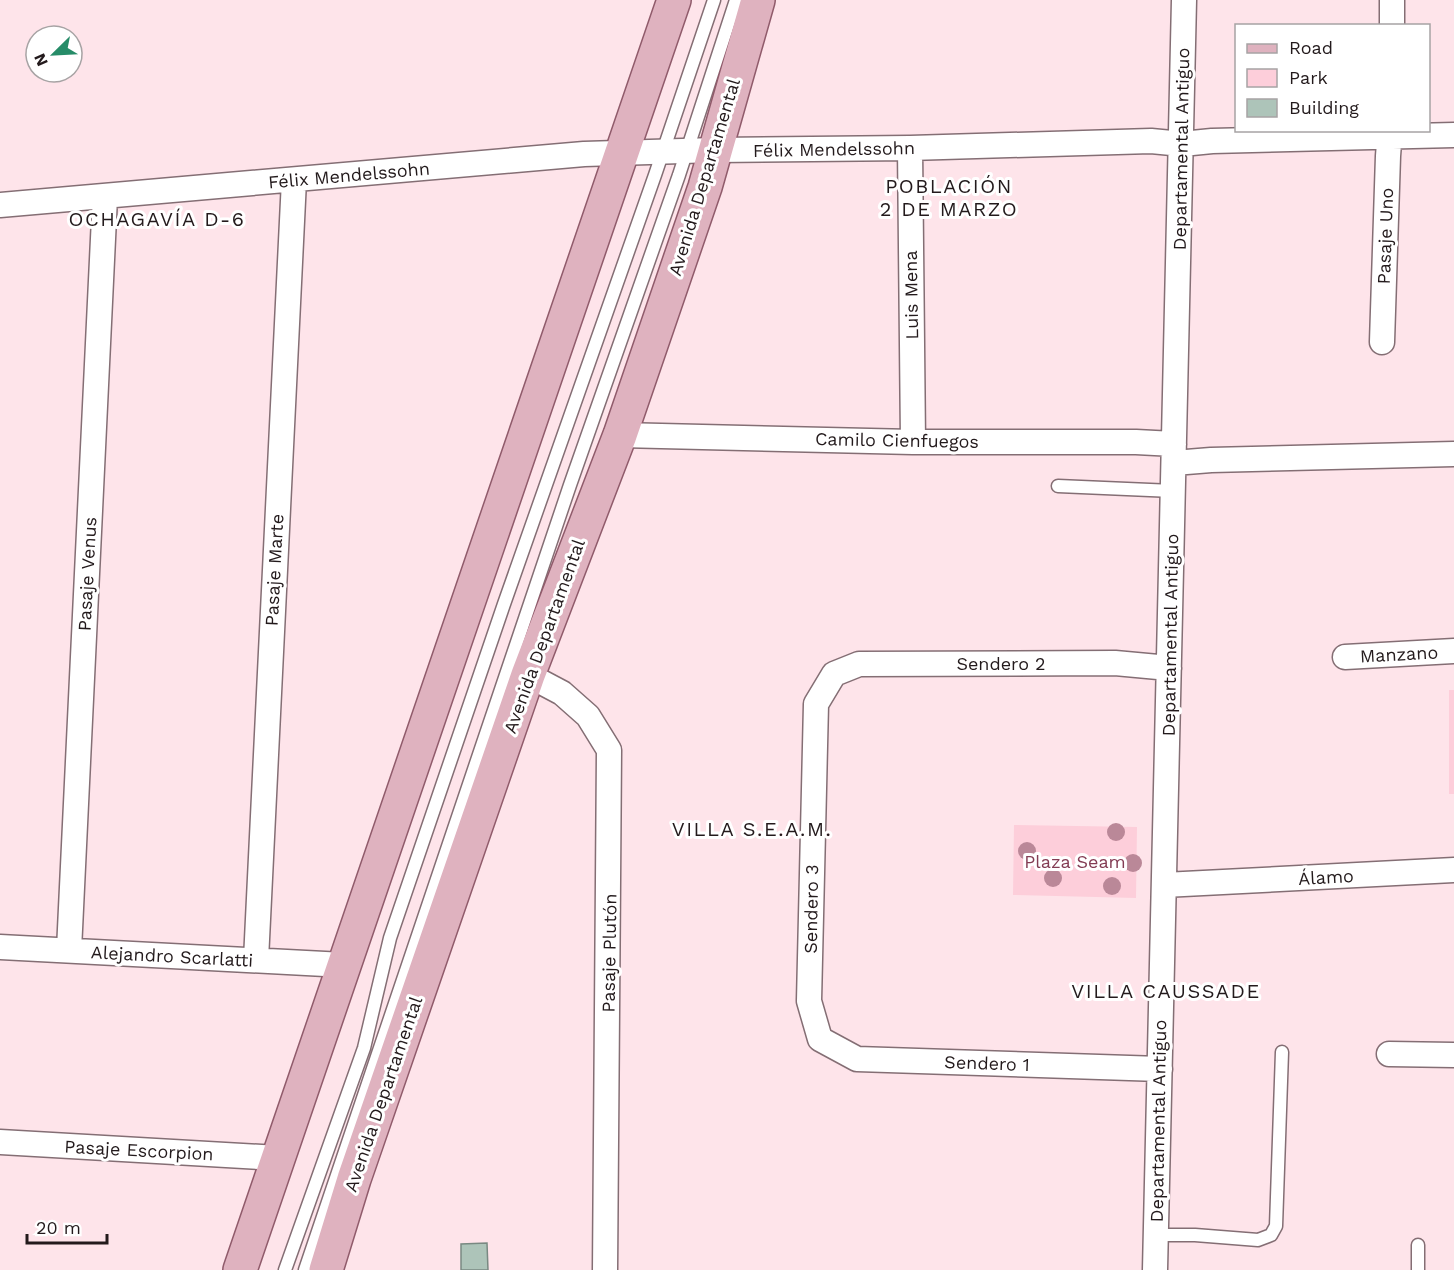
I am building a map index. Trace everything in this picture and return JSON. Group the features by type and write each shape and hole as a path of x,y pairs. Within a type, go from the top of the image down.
{"main road":[{"path":"240,1270 674,0"},
{"name":"Avenida Departamental","path":"326,1270 354,1179 528,675 620,435 709,174 701,150 758,0"}],"street":[{"name":"Departamental Antiguo","path":"1155,1270 1184,0"},
{"path":"1392,0 1392,24"},
{"name":"Félix Mendelssohn","path":"0,205 621,152 910,148 1151,141 1182,144 1390,134 1454,135"},
{"name":"Pasaje Uno","path":"1382,342 1390,134"},
{"name":"Luis Mena","path":"910,148 913,442"},
{"name":"Pasaje Marte","path":"256,960 294,180"},
{"name":"Pasaje Venus","path":"69,950 105,197"},
{"name":"Camilo Cienfuegos","path":"620,435 913,442 1136,442 1174,453 1211,460 1454,454"},
{"name":"Manzano","path":"1345,657 1454,651"},
{"name":"Sendero 2","path":"834,674 859,664 1115,663 1169,668"},
{"name":"Sendero 3","path":"820,1039 809,1001 816,704 834,674"},
{"name":"Pasaje Plutón","path":"528,675 562,693 588,716 609,750 605,1270"},
{"name":"Álamo","path":"1164,885 1454,870"},
{"name":"Alejandro Scarlatti","path":"0,947 344,965"},
{"name":"Sendero 1","path":"820,1039 856,1059 1160,1069"},
{"path":"1389,1054 1454,1055"},
{"name":"Pasaje Escorpion","path":"0,1142 278,1158"}],"lane":[{"path":"285,1270 364,1048 387,948 714,0"},
{"path":"305,1270 570,485 701,150 736,0"},
{"path":"1058,486 1173,491"},
{"path":"1156,1235 1195,1235 1258,1240 1271,1234 1276,1226 1282,1052"},
{"path":"1418,1245 1418,1270"}],"green space":[{"path":"1449,690 1454,690 1454,794 1449,794"},
{"name":"Plaza Seam","path":"1014,825 1137,827 1136,898 1013,895"}],"building":[{"path":"487,1243 488,1270 461,1270 461,1244"}],"district":[{"name":"POBLACIÓN 2 DE MARZO","path":"949,198"},
{"name":"OCHAGAVÍA D-6","path":"157,219"},
{"name":"VILLA S.E.A.M.","path":"752,829"},
{"name":"VILLA CAUSSADE","path":"1166,991"}]}
